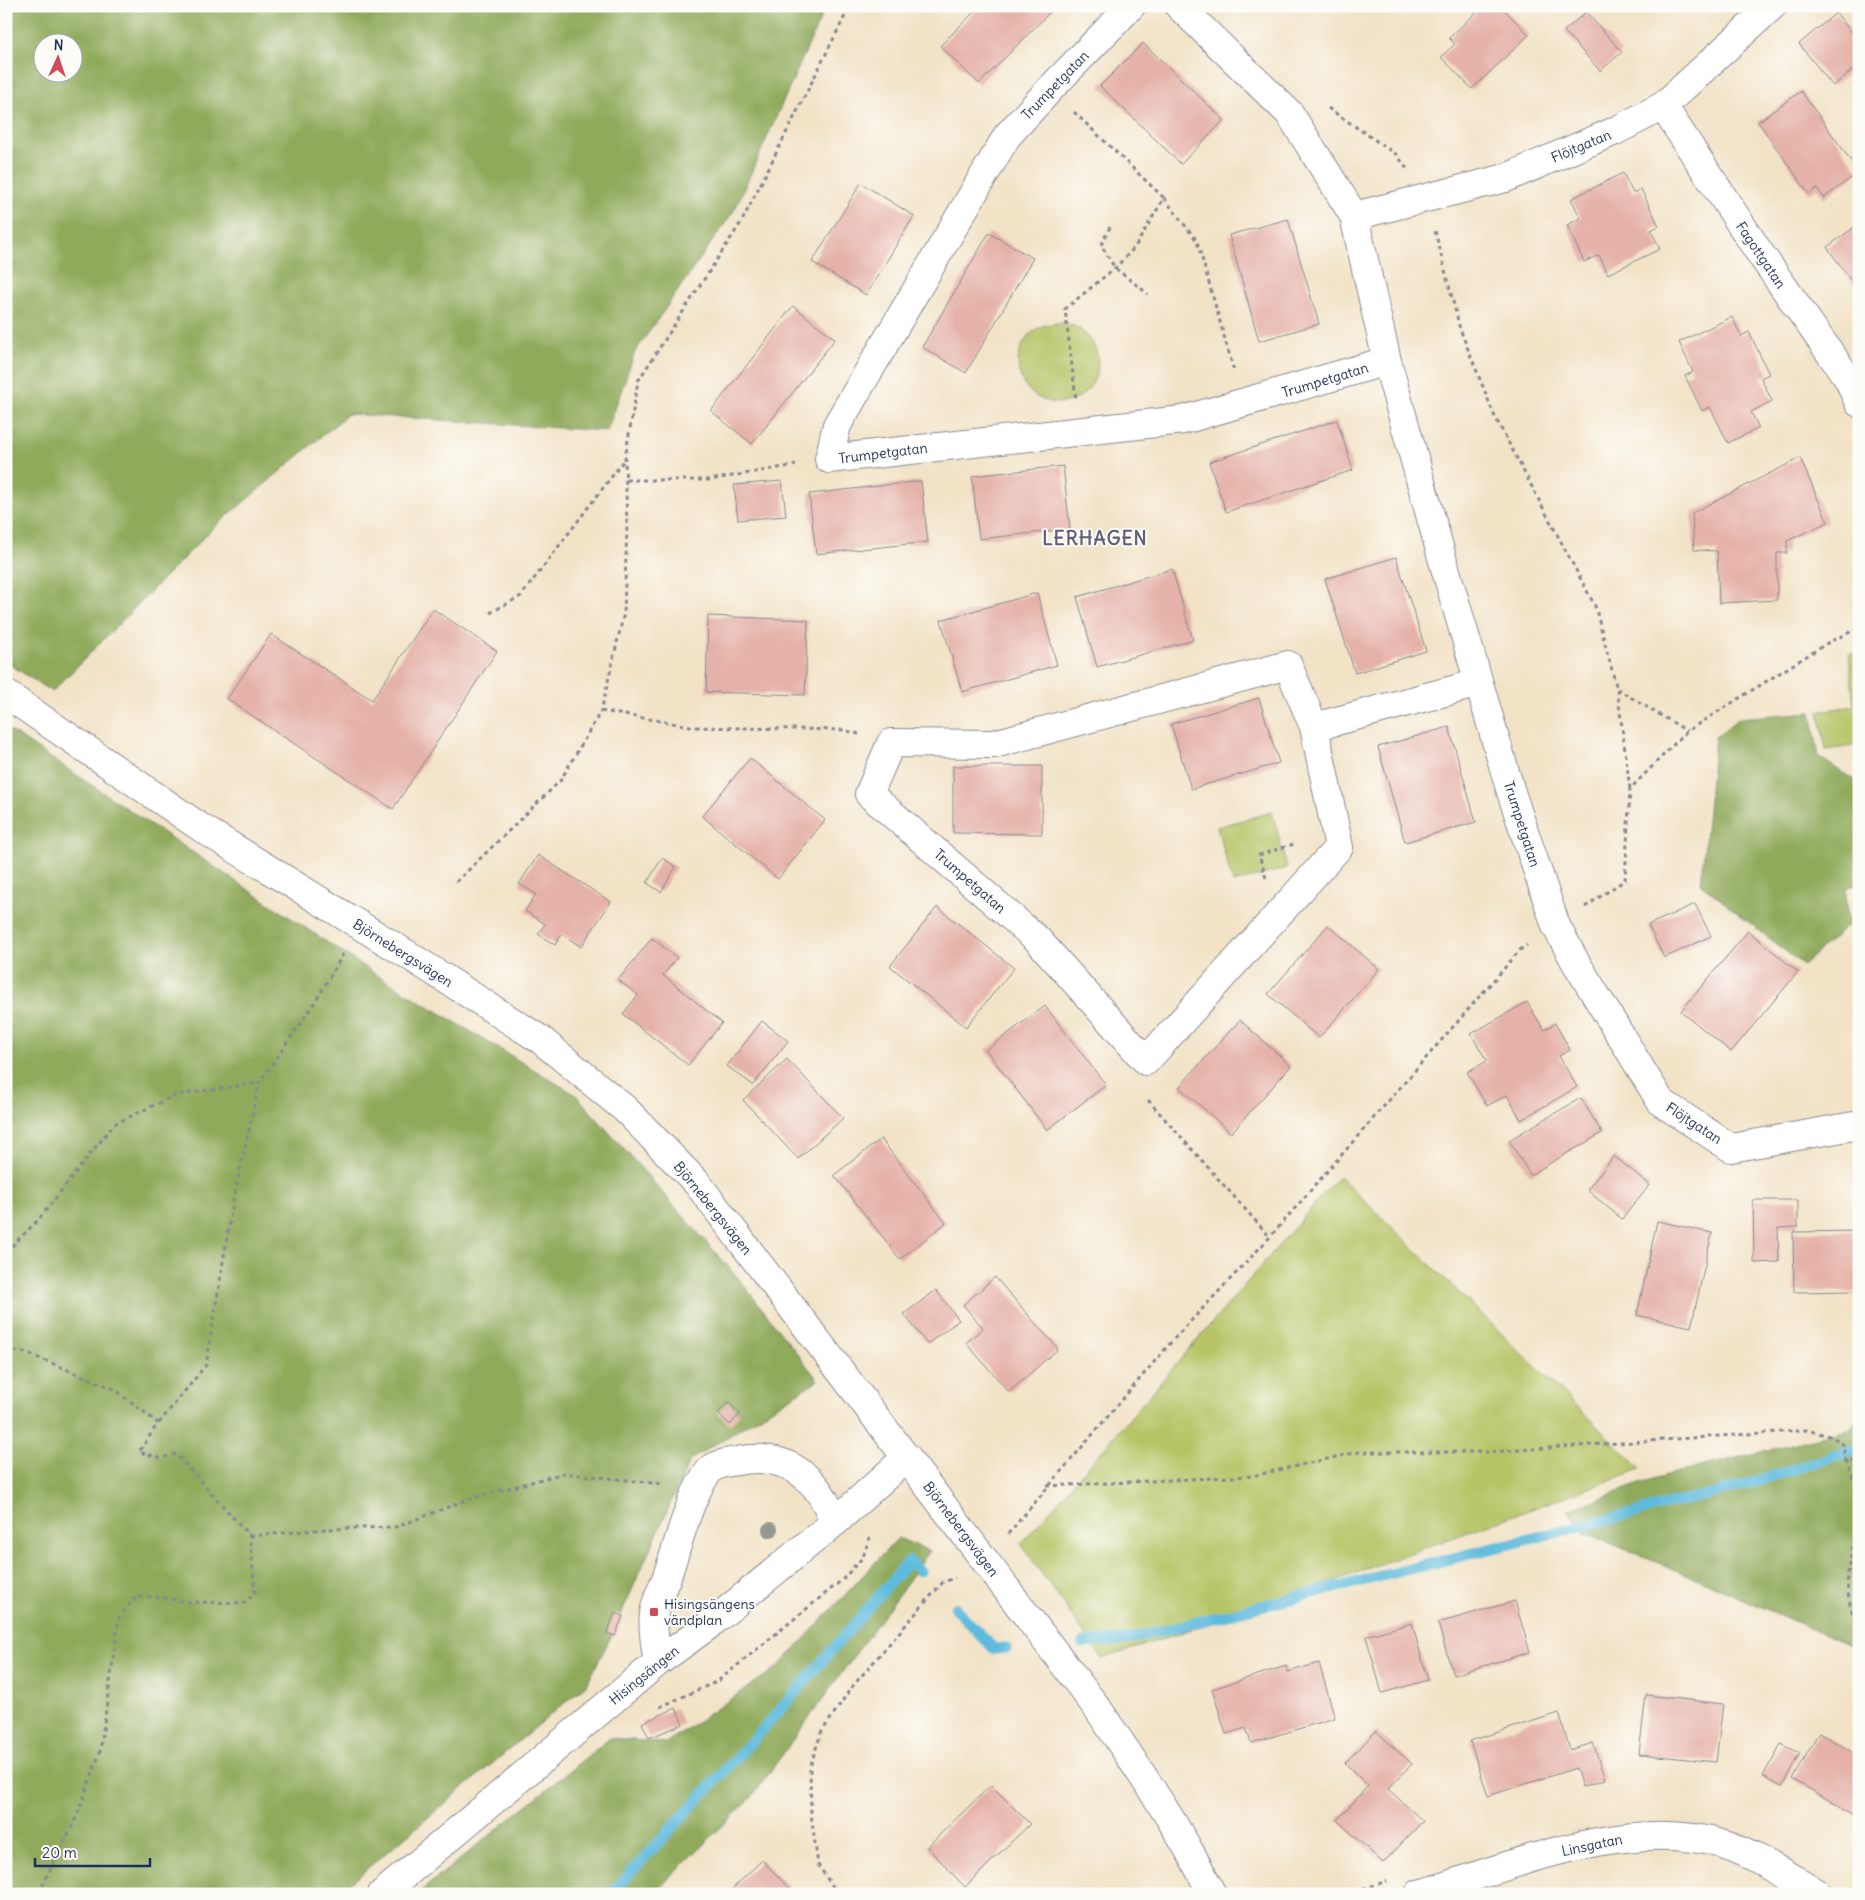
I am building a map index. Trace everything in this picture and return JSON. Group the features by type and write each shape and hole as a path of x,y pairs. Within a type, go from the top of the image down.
{"street":[{"name":"Trumpetgatan","path":"1131,6 1007,136 837,425 829,459 1183,420 1387,361"},
{"name":"Trumpetgatan","path":"1178,6 1290,114 1354,216 1387,361 1511,792 1556,926 1575,961"},
{"name":"Flöjtgatan","path":"1354,216 1506,178 1615,131 1663,106 1772,6"},
{"name":"Fagottgatan","path":"1663,106 1756,249 1848,380 1859,403"},
{"name":"Trumpetgatan","path":"1288,665 1314,727 1339,847 1146,1061 1037,939 870,794 891,743 994,744 1288,665"},
{"path":"1314,727 1479,683"},
{"name":"Björnebergsvägen","path":"6,694 203,829 540,1040 626,1110 697,1183 1098,1709 1151,1788 1199,1867 1212,1894"},
{"name":"Flöjtgatan","path":"1575,961 1661,1102 1731,1148 1859,1125"},
{"name":"Hisingsängen","path":"382,1894 658,1662 709,1625 834,1523 907,1457"},
{"path":"658,1662 654,1643 654,1612 696,1492 710,1470 726,1463 747,1459 768,1459 789,1464 809,1479 828,1503 834,1523"},
{"name":"Linsgatan","path":"1419,1894 1489,1884 1560,1851 1620,1837 1673,1836 1725,1845 1779,1870 1819,1894"}],"path":[{"path":"456,882 560,781 601,711 624,612 627,526 625,458 638,381 742,221 850,6"},
{"path":"1050,89 1164,198 1197,242 1243,404"},
{"path":"838,1894 818,1866 811,1814 810,1767 821,1733 851,1688 943,1582 962,1575 1003,1540 1172,1341 1270,1237 1520,950 1625,880 1630,789 1617,690 1595,606 1495,417 1460,329 1426,198 1397,155 1321,103"},
{"path":"1079,432 1065,309 1115,268 1136,246 1164,198"},
{"path":"1110,227 1101,245 1115,268 1148,294"},
{"path":"490,613 521,596 625,458"},
{"path":"626,480 709,480 829,459"},
{"path":"1630,789 1687,731 1829,642 1859,628"},
{"path":"1617,690 1687,731"},
{"path":"601,711 696,727 843,730 891,743"},
{"path":"38,1894 78,1816 100,1752 119,1617 136,1597 161,1597 186,1602 245,1603 255,1593 250,1536 176,1454 161,1458 139,1452 158,1424 206,1365 233,1202 259,1083 314,1004 359,926"},
{"path":"6,1252 39,1219 114,1124 176,1096 259,1083"},
{"path":"1148,1100 1270,1237"},
{"path":"6,1349 27,1353 114,1389 158,1424"},
{"path":"1047,1486 1252,1476 1358,1452 1489,1452 1807,1430 1833,1437 1843,1445 1853,1478 1859,1484"},
{"path":"1846,1460 1859,1462"},
{"path":"250,1536 326,1529 396,1527 470,1498 564,1473 646,1481 696,1492"},
{"path":"654,1709 718,1681 842,1580 863,1558 870,1537 887,1515 868,1494"},
{"path":"1859,1523 1847,1564 1848,1590 1852,1614 1859,1628"}],"green space":[{"path":"6,6 826,6 735,209 635,352 607,431 348,414 213,528 52,692 6,662"},
{"path":"1058,323 1073,326 1086,335 1095,348 1098,363 1095,378 1086,391 1073,400 1058,403 1043,400 1030,391 1021,378 1018,363 1021,348 1030,335 1043,326"},
{"path":"1859,653 1859,745 1826,750 1819,711 1854,706 1849,654"},
{"path":"1811,712 1819,757 1859,783 1859,884 1846,888 1848,925 1803,965 1701,884 1715,737 1739,718"},
{"path":"6,728 372,972 576,1095 738,1278 818,1380 690,1460 611,1637 586,1685 337,1894 6,1894"},
{"path":"1272,812 1287,868 1233,883 1217,827"},
{"path":"1339,1176 1641,1469 1298,1594 1102,1659 1021,1544"},
{"path":"1859,1419 1859,1650 1705,1582 1585,1533 1568,1510 1656,1478 1848,1430"},
{"path":"898,1538 930,1551 751,1798 653,1894 417,1894 610,1738 666,1743 778,1667"}],"building":[{"path":"980,6 1056,6 979,84 940,46"},
{"path":"1483,6 1501,6 1529,35 1472,89 1441,57 1455,44 1449,38"},
{"path":"1586,12 1622,52 1600,71 1564,31"},
{"path":"1836,13 1859,41 1859,65 1833,86 1799,44"},
{"path":"1143,43 1224,120 1181,164 1100,86"},
{"path":"1801,91 1859,172 1824,198 1817,188 1809,194 1758,122"},
{"path":"1623,173 1633,193 1641,189 1659,226 1651,230 1660,249 1608,274 1599,255 1584,262 1567,225 1581,218 1571,199"},
{"path":"861,183 914,216 866,295 812,262"},
{"path":"1288,219 1319,324 1259,341 1229,235"},
{"path":"1859,224 1859,281 1854,285 1827,247"},
{"path":"989,233 1033,258 966,373 922,347"},
{"path":"793,306 835,339 752,444 711,411"},
{"path":"1732,317 1741,336 1749,332 1769,374 1761,378 1772,401 1751,412 1759,428 1728,443 1710,407 1702,411 1685,376 1693,372 1679,342"},
{"path":"1337,420 1353,470 1226,512 1209,462"},
{"path":"1800,458 1828,522 1787,541 1787,553 1777,553 1777,600 1719,603 1717,551 1694,550 1692,513"},
{"path":"1063,466 1070,529 979,539 972,476"},
{"path":"782,481 786,516 738,520 734,485"},
{"path":"921,481 928,542 816,554 809,494"},
{"path":"1396,557 1426,651 1355,673 1325,579"},
{"path":"1172,569 1193,640 1097,667 1077,597"},
{"path":"1037,593 1057,665 962,692 941,620"},
{"path":"433,609 497,651 393,809 227,699 271,634 372,700"},
{"path":"708,616 808,620 805,695 706,692"},
{"path":"1259,698 1279,763 1191,789 1171,724"},
{"path":"1449,727 1476,822 1405,842 1378,747"},
{"path":"750,758 825,820 778,879 702,816"},
{"path":"953,766 1042,766 1042,834 953,833"},
{"path":"538,855 611,902 581,947 562,934 555,945 538,934 545,924 525,911 536,894 519,884"},
{"path":"662,858 676,867 661,892 647,883"},
{"path":"1695,904 1711,936 1664,958 1648,925"},
{"path":"937,907 1014,968 966,1027 890,966"},
{"path":"1328,925 1379,969 1319,1038 1268,994"},
{"path":"1748,931 1798,972 1731,1052 1681,1011"},
{"path":"652,938 677,958 663,975 722,1023 688,1065 623,1014 638,995 618,980"},
{"path":"1527,1002 1544,1030 1555,1023 1570,1050 1559,1056 1577,1087 1521,1120 1507,1095 1487,1106 1467,1072 1487,1061 1471,1034"},
{"path":"1045,1006 1106,1085 1047,1130 986,1050"},
{"path":"1240,1020 1291,1066 1231,1133 1179,1087"},
{"path":"762,1021 788,1041 753,1085 727,1066"},
{"path":"787,1059 843,1118 798,1159 743,1100"},
{"path":"1581,1098 1602,1133 1530,1175 1509,1140"},
{"path":"881,1139 946,1223 900,1259 834,1175"},
{"path":"1614,1156 1650,1185 1622,1219 1587,1190"},
{"path":"1753,1200 1798,1200 1798,1227 1778,1228 1779,1262 1754,1263"},
{"path":"1657,1221 1712,1233 1691,1327 1637,1315"},
{"path":"1859,1231 1859,1291 1794,1292 1793,1232"},
{"path":"995,1277 1058,1349 1009,1392 966,1343 983,1328 963,1305"},
{"path":"936,1290 959,1320 927,1344 904,1314"},
{"path":"728,1402 740,1414 730,1425 718,1413"},
{"path":"1515,1601 1530,1652 1453,1675 1438,1623"},
{"path":"615,1613 623,1616 615,1636 607,1633"},
{"path":"1412,1623 1428,1680 1382,1693 1366,1636"},
{"path":"1319,1663 1335,1718 1251,1743 1246,1728 1226,1734 1212,1689 1286,1666 1288,1672"},
{"path":"1646,1695 1723,1704 1716,1762 1639,1754"},
{"path":"676,1708 683,1724 649,1738 642,1723"},
{"path":"1559,1713 1570,1750 1593,1743 1605,1780 1582,1787 1576,1768 1488,1796 1470,1741"},
{"path":"1376,1731 1412,1764 1388,1789 1423,1821 1383,1863 1337,1820 1368,1786 1345,1763"},
{"path":"1819,1733 1859,1756 1859,1817 1792,1779"},
{"path":"1781,1744 1800,1753 1782,1786 1763,1776"},
{"path":"991,1785 1030,1824 965,1887 927,1847"},
{"path":"762,1860 795,1894 727,1894"}],"waterway":[{"path":"1083,1643 1125,1640 1730,1489 1859,1449"},
{"path":"611,1894 774,1717 909,1561 920,1571"},
{"path":"955,1608 994,1649 1006,1648"}],"place":[{"name":"Hisingsängens vändplan","path":"654,1612"}],"district":[{"name":"LERHAGEN","path":"1095,538"}]}
